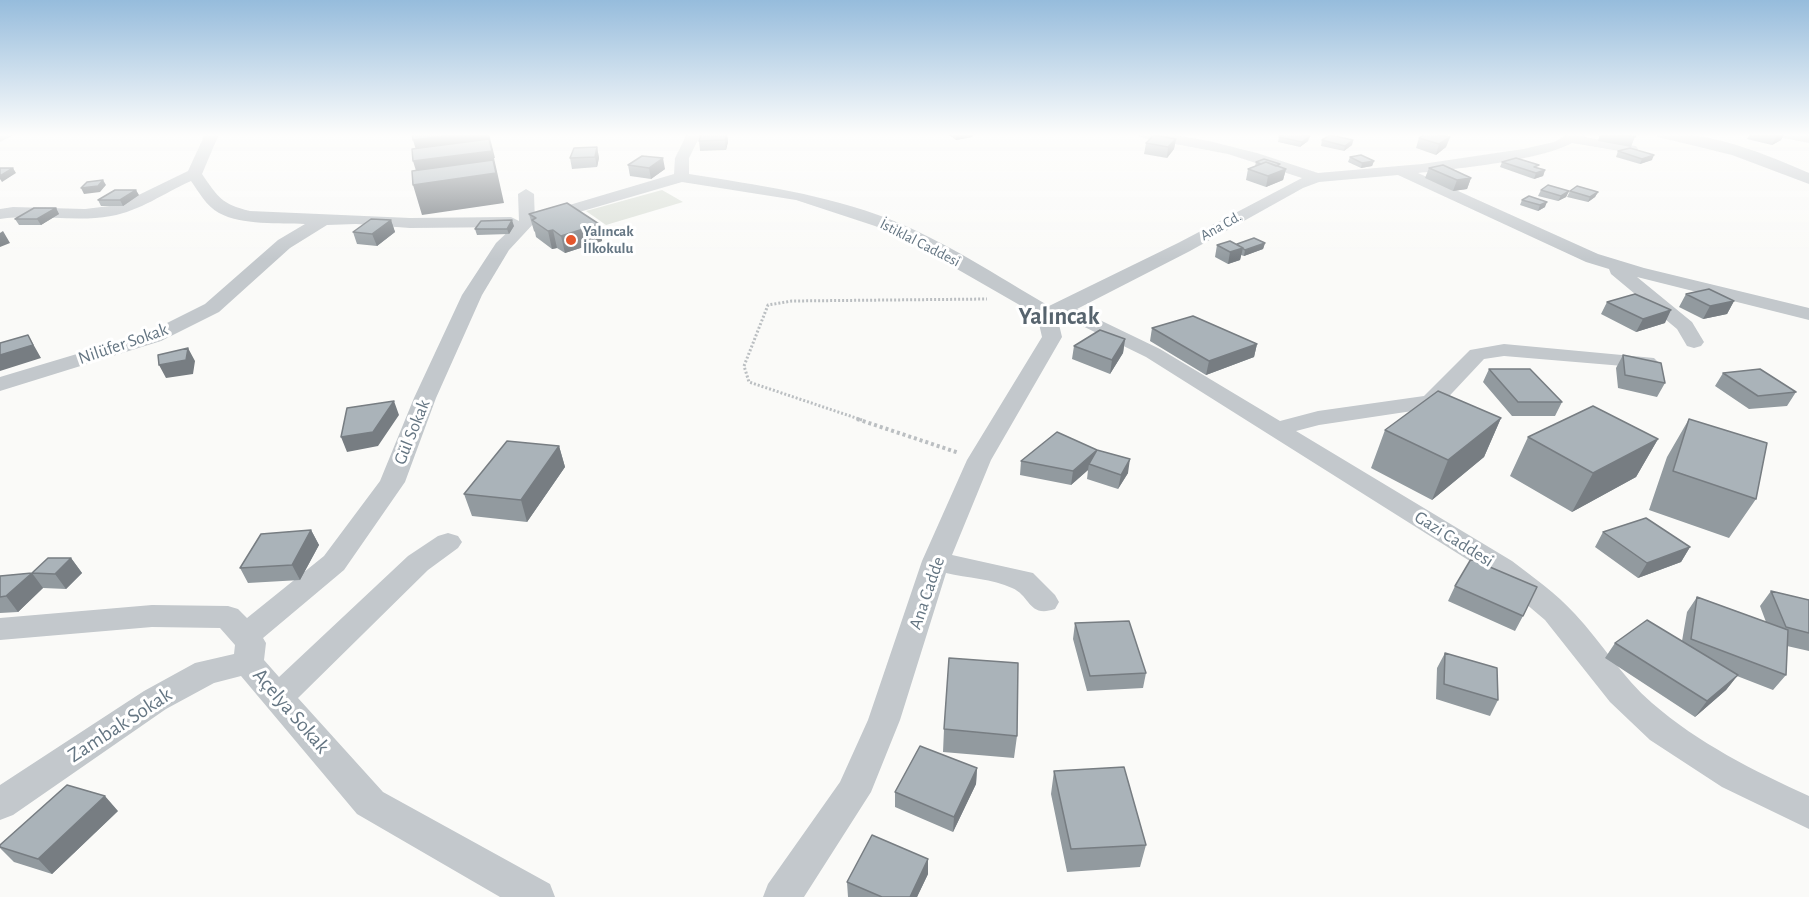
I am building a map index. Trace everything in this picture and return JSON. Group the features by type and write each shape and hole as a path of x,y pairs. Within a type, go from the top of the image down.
{"street":[{"path":"0,214 14,212 98,214 121,209 189,176"},
{"path":"196,176 211,199 225,210 250,216 410,223 527,222 681,177"},
{"path":"1311,176 1316,178"},
{"name":"Ana Cd.","path":"1044,306 1184,247 1298,185 1316,178 1338,176"},
{"path":"1413,176 1605,262 1809,314"},
{"name":"İstiklal Caddesi","path":"681,177 798,196 881,222 909,234 1044,306"},
{"path":"526,194 527,222"},
{"name":"Nilüfer Sokak","path":"0,384 154,336 212,308 284,244 323,220"},
{"name":"Gül Sokak","path":"247,650 334,563 392,482 425,398 471,294 502,247 527,222"},
{"path":"1605,262 1685,326 1694,342"},
{"name":"Gazi Caddesi","path":"1044,306 1153,353 1502,568 1546,602 1577,636 1622,694 1659,728 1745,784 1809,813"},
{"name":"Ana Cadde","path":"782,897 853,792 884,720 936,561 979,460 1052,337 1044,306"},
{"path":"1276,429 1317,418 1431,402 1477,354 1504,350 1647,362"},
{"path":"279,696 418,563 448,542"},
{"path":"936,561 1023,580 1046,602"},
{"name":"Açelya Sokak","path":"0,628 152,616 228,617 247,650 279,696 370,803 536,897"},
{"name":"Zambak Sokak","path":"0,804 155,700 247,650"}],"path":[{"path":"979,460 749,382 744,366 768,305 792,301 1044,306"}],"shaded area":[{"path":"662,190 683,202 606,225 586,211"}],"building":[{"path":"412,176 476,176 413,185"},
{"path":"1447,176 1471,178 1457,180"},
{"path":"103,180 98,186 81,188 87,182"},
{"path":"1548,185 1569,191 1561,196 1541,190"},
{"path":"1577,186 1598,192 1590,197 1570,191"},
{"path":"115,190 136,190 120,200 98,200"},
{"path":"1529,196 1547,202 1540,205 1522,200"},
{"path":"567,203 599,224 561,236 553,230 548,231 532,220 536,218 529,214"},
{"path":"34,208 56,208 37,219 15,219"},
{"path":"371,219 391,220 372,234 353,232"},
{"path":"512,220 507,229 475,229 481,221"},
{"path":"1254,238 1265,243 1245,250 1237,244"},
{"path":"1230,241 1243,248 1230,252 1217,245"},
{"path":"1709,289 1734,301 1710,306 1686,294"},
{"path":"1635,294 1671,310 1643,319 1607,302"},
{"path":"1193,316 1257,344 1209,361 1152,328"},
{"path":"1100,330 1125,339 1112,360 1074,346"},
{"path":"28,335 33,345 0,355 0,343"},
{"path":"188,348 186,360 159,365 158,355"},
{"path":"1623,355 1661,363 1665,383 1625,375"},
{"path":"1489,369 1530,369 1562,402 1518,402"},
{"path":"1760,369 1796,392 1758,396 1723,373"},
{"path":"1438,391 1501,418 1448,460 1385,430"},
{"path":"394,401 373,432 341,437 347,408"},
{"path":"1593,406 1658,439 1593,473 1528,437"},
{"path":"1689,419 1767,443 1756,499 1673,471"},
{"path":"1057,432 1097,450 1073,471 1021,461"},
{"path":"507,441 559,446 521,500 464,494"},
{"path":"1097,450 1130,459 1121,475 1089,464"},
{"path":"1646,518 1690,547 1647,563 1603,532"},
{"path":"311,530 292,565 240,568 261,534"},
{"path":"48,558 71,558 55,574 32,573"},
{"path":"1471,559 1537,587 1523,616 1455,586"},
{"path":"32,573 6,596 0,597 0,576"},
{"path":"1771,591 1809,600 1809,633 1786,627"},
{"path":"1697,597 1788,630 1786,675 1691,639"},
{"path":"1647,620 1738,675 1707,701 1615,643"},
{"path":"1129,621 1146,673 1090,676 1075,623"},
{"path":"1445,653 1497,668 1498,700 1444,684"},
{"path":"949,658 1018,663 1017,736 944,729"},
{"path":"920,746 977,768 954,817 895,792"},
{"path":"1124,767 1146,845 1071,849 1054,771"},
{"path":"67,785 105,796 38,859 0,847 0,845"},
{"path":"872,835 928,859 910,897 882,897 847,882"}],"place":[{"name":"Yalıncak İlkokulu","path":"571,240"}],"district":[{"name":"Yalıncak","path":"1059,317"}]}
